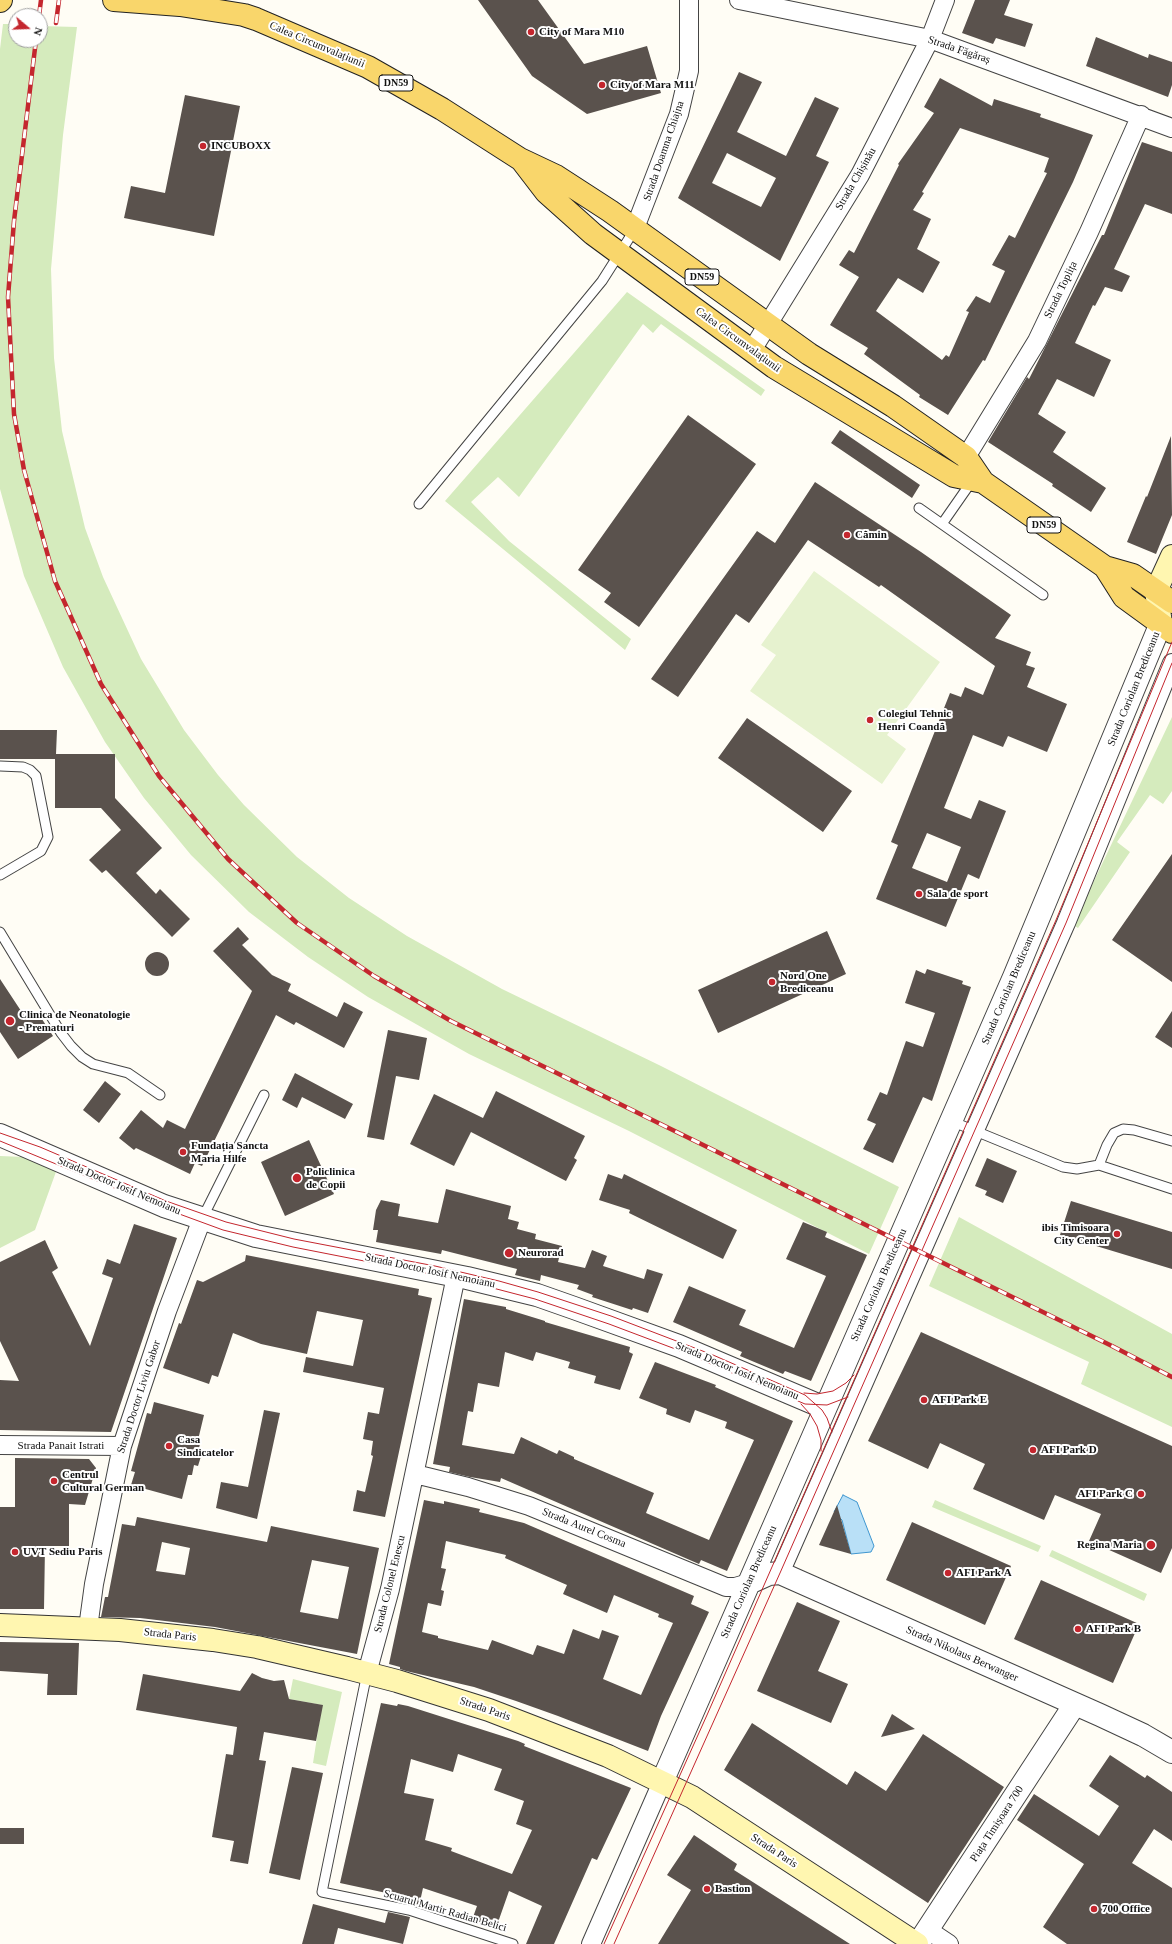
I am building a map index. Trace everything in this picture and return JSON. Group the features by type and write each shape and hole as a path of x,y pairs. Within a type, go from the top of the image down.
{"main road":[{"name":"Calea Circumvalațiunii","path":"114,0 154,1 239,8 368,67 442,108 520,159 556,176 635,228 809,354 893,406 966,457 978,481"},
{"name":"Calea Circumvalațiunii","path":"520,159 546,192 593,234 793,379 879,429 954,476 978,481 1105,567 1133,575 1167,599"},
{"path":"1166,628 1167,599 1172,556"},
{"name":"Calea Circumvalațiunii","path":"1105,567 1124,597 1166,628"},
{"name":"Strada Paris","path":"0,1625 88,1628 169,1634 264,1649 367,1673 430,1691 517,1720 608,1756 692,1797 921,1939"}],"street":[{"name":"Strada Doamna Chiajna","path":"635,228 679,114 689,71 689,0"},
{"name":"Strada Făgăraș","path":"739,0 930,39 1172,128"},
{"name":"Strada Chișinău","path":"752,350 860,175 930,39 945,0"},
{"name":"Strada Toplița","path":"966,457 1037,341 1089,232 1141,116"},
{"name":"Strada Coriolan Brediceanu","path":"591,1944 1166,628"},
{"path":"749,1582 769,1574 780,1573 1066,923 1172,664"},
{"name":"Strada Doctor Iosif Nemoianu","path":"3,1139 164,1206 263,1238 456,1276 537,1296 610,1320 736,1369 848,1418"},
{"name":"Strada Doctor Liviu Gabor","path":"88,1628 95,1577 122,1446 167,1311 202,1219"},
{"name":"Strada Colonel Enescu","path":"367,1673 390,1589 456,1276"},
{"name":"Strada Panait Istrati","path":"0,1446 122,1446"},
{"name":"Strada Aurel Cosma","path":"415,1474 468,1487 529,1506 726,1587 735,1587 749,1582"},
{"name":"Strada Nikolaus Berwanger","path":"780,1573 1143,1735 1172,1752"},
{"name":"Piața Timișoara 700","path":"921,1939 1075,1704"},
{"name":"Strada Paris","path":"921,1939 949,1944"}],"lane":[{"path":"419,504 602,281 620,255 635,228"},
{"path":"942,524 978,481"},
{"path":"919,508 1043,595"},
{"path":"0,766 24,767 36,776 48,837 41,851 0,876"},
{"path":"0,932 61,1033 71,1046 82,1057 94,1064 128,1073 160,1095"},
{"path":"202,1219 264,1095"},
{"path":"951,1121 1063,1167 1077,1169 1099,1166 1172,1189"},
{"path":"1099,1166 1107,1144 1114,1133 1123,1129 1134,1130 1172,1141"},
{"name":"Strada Colonel Enescu","path":"322,1892 367,1673"},
{"name":"Scuarul Martir Radian Belici","path":"322,1892 409,1910 513,1944"}],"green space":[{"path":"3,24 8,24 8,48 48,48 48,26 77,27 63,135 51,269 54,358 62,431 85,528 103,577 141,659 184,730 218,775 244,805 297,857 349,898 407,936 502,989 661,1066 899,1187 869,1254 629,1131 469,1054 368,997 308,957 249,912 191,855 144,798 105,742 63,667 24,576 0,489 0,49"},
{"path":"627,292 765,390 761,396 661,324 653,333 643,324 519,497 498,477 471,502 509,541 631,639 625,650 445,501"},
{"path":"814,571 940,662 887,735 906,749 882,784 750,691 776,655 761,645"},
{"path":"1172,717 1172,791 1163,804 1150,795 1117,842 1130,852 1078,928 1073,925"},
{"path":"0,1156 24,1157 57,1169 35,1230 0,1248"},
{"path":"959,1217 1172,1334 1172,1427 1081,1384 1089,1362 929,1286"},
{"path":"935,1500 1041,1546 1038,1552 932,1507"},
{"path":"1052,1550 1147,1594 1144,1601 1049,1556"},
{"path":"293,1679 342,1692 326,1766 313,1763 322,1705 289,1699"}],"water":[{"path":"843,1495 857,1502 874,1546 871,1552 851,1554 842,1520 834,1512"}],"building":[{"path":"478,0 538,0 584,64 647,46 661,93 587,114 532,76"},
{"path":"975,0 1010,0 1004,15 1033,24 1025,47 996,38 993,44 962,33"},
{"path":"1096,37 1148,58 1149,54 1172,62 1172,85 1168,97 1086,66"},
{"path":"739,72 762,82 737,132 786,156 815,97 839,108 816,156 829,162 780,261 678,198","holes":["727,153 776,178 761,207 712,183"]},
{"path":"940,78 992,106 994,99 1041,114 1040,117 1093,135 1073,182 985,361 983,360 948,415 919,397 920,395 864,354 868,348 830,325 859,277 839,265 849,250 854,253 899,165 898,164 934,113 924,107","holes":["960,128 1049,158 1044,172 1047,173 1015,238 1009,235 992,265 1005,271 990,303 976,296 966,311 969,312 949,357 946,355 942,360 876,311 898,278 923,293 940,262 917,249 931,219 913,210"]},
{"name":"INCUBOXX","path":"185,95 240,106 214,236 124,218 131,186 165,193"},
{"path":"1142,142 1172,152 1172,214 1145,204 1114,269 1130,276 1122,292 1105,287 1095,306 1093,305 1075,343 1111,360 1094,397 1057,379 1038,414 1066,432 1053,452 1106,488 1091,512 1052,486 1053,484 988,442 1027,377 1029,379 1102,235 1104,235"},
{"path":"688,415 756,464 639,627 604,602 611,593 578,570"},
{"path":"840,430 920,485 912,498 831,443"},
{"path":"1171,436 1172,515 1156,554 1127,542 1146,496 1147,497"},
{"path":"815,482 921,552 1011,615 995,638 1031,652 1026,665 1035,668 1027,687 1067,704 1047,752 1008,736 1003,747 973,735 944,808 971,819 979,800 1006,811 979,879 968,874 946,927 876,899 898,845 891,842 950,693 961,697 965,687 983,695 995,666 881,585 879,587 808,540 749,623 736,614 678,697 651,679 757,531 775,543","holes":["927,833 961,847 947,882 912,868"]},
{"path":"747,718 852,791 823,832 718,758"},
{"path":"0,730 57,730 56,754 115,754 115,798 162,848 136,873 156,894 160,889 190,919 172,937 106,870 102,873 89,860 121,830 101,808 55,808 55,759 0,759"},
{"path":"1172,854 1172,982 1112,940"},
{"path":"238,927 249,939 242,945 272,975 291,984 288,991 337,1017 344,1002 363,1012 344,1048 296,1022 294,1025 276,1015 202,1166 195,1163 190,1174 136,1148 134,1150 119,1138 141,1110 163,1128 167,1120 185,1129 252,991 213,951"},
{"name":"Nord One Brediceanu","path":"827,931 846,974 718,1033 698,990"},
{"path":"157,952 165,956 169,964 165,972 157,976 149,972 145,964 149,956"},
{"path":"927,969 963,981 962,984 971,987 932,1101 923,1097 893,1163 863,1149 876,1124 867,1120 880,1092 887,1095 906,1041 923,1047 935,1013 905,1003 916,970 925,974"},
{"path":"0,979 27,1020 38,1013 53,1036 18,1059 0,1032"},
{"path":"1172,1011 1172,1048 1155,1037"},
{"path":"388,1030 427,1038 419,1080 396,1076 384,1140 367,1137"},
{"path":"295,1073 353,1104 345,1119 302,1097 297,1108 282,1100"},
{"path":"105,1081 121,1094 99,1123 83,1110"},
{"path":"496,1091 585,1136 574,1158 577,1160 566,1181 471,1132 454,1166 410,1144 434,1094 483,1118"},
{"name":"Policlinica de Copii","path":"309,1140 334,1194 285,1216 261,1162"},
{"path":"987,1158 1017,1171 1003,1203 985,1195 987,1191 975,1186"},
{"path":"608,1174 622,1179 624,1174 737,1230 723,1259 629,1213 630,1210 599,1200"},
{"path":"446,1189 511,1206 508,1219 519,1222 517,1229 536,1234 535,1239 562,1246 558,1262 585,1268 592,1250 607,1256 603,1266 644,1279 647,1269 663,1274 648,1313 633,1308 632,1310 592,1297 593,1295 577,1289 579,1285 541,1275 540,1281 515,1275 517,1269 442,1250 441,1254 376,1242 378,1230 373,1230 376,1210 381,1200 400,1204 398,1216 438,1223"},
{"name":"ibis Timisoara City Center","path":"1071,1201 1172,1232 1172,1269 1060,1235"},
{"path":"803,1222 827,1232 825,1237 867,1255 811,1381 785,1371 783,1374 740,1356 742,1352 673,1322 689,1286 746,1310 739,1325 794,1348 826,1276 786,1259"},
{"path":"134,1224 177,1238 111,1432 0,1430 0,1380 19,1381 0,1341 0,1262 45,1240 58,1268 52,1272 90,1346 113,1278 102,1274 107,1259 120,1264"},
{"path":"246,1255 419,1289 418,1295 432,1298 385,1517 353,1511 357,1490 365,1492 373,1456 371,1455 373,1441 363,1439 368,1412 379,1414 384,1388 303,1372 306,1357 353,1366 363,1320 317,1311 307,1354 261,1344 233,1333 218,1377 212,1375 209,1384 163,1368 179,1323 181,1324 197,1280 203,1282 245,1261"},
{"path":"464,1299 506,1307 506,1309 545,1322 630,1347 629,1352 633,1354 620,1390 594,1383 596,1376 568,1368 570,1362 536,1352 533,1361 505,1352 499,1387 478,1383 473,1412 468,1411 462,1445 514,1454 521,1437 557,1454 559,1450 574,1457 574,1459 654,1493 646,1513 709,1540 754,1440 725,1428 727,1422 695,1410 690,1423 666,1414 667,1409 639,1398 655,1362 716,1385 715,1387 793,1421 727,1571 701,1560 699,1564 501,1478 500,1482 470,1477 449,1472 450,1467 433,1464"},
{"path":"921,1332 1172,1446 1172,1548 1161,1573 1089,1541 1101,1514 1055,1495 1044,1520 973,1489 985,1464 940,1443 928,1469 868,1441"},
{"name":"Casa Sindicatelor","path":"154,1402 204,1415 198,1440 201,1440 198,1452 202,1453 198,1466 194,1465 192,1475 188,1475 182,1499 131,1485 135,1472 131,1471 147,1413 151,1414"},
{"path":"264,1410 280,1413 257,1519 216,1508 221,1482 248,1487"},
{"path":"15,1458 89,1459 96,1468 85,1505 69,1504 69,1546 45,1546 44,1609 0,1609 0,1507 15,1507"},
{"path":"424,1500 444,1504 444,1501 480,1509 479,1512 524,1523 694,1596 691,1604 709,1612 661,1716 648,1751 516,1701 474,1687 406,1671 400,1669 400,1667 389,1664","holes":["446,1541 506,1555 505,1558 567,1585 563,1594 607,1613 614,1595 659,1614 658,1617 673,1623 641,1695 603,1679 619,1636 602,1630 599,1639 573,1629 564,1654 537,1645 533,1655 492,1640 488,1650 438,1638 438,1636 422,1632 428,1603 441,1606 444,1591 441,1590 446,1569 441,1568"]},
{"path":"837,1505 851,1554 819,1545"},
{"path":"137,1517 267,1542 271,1526 379,1548 357,1654 215,1627 140,1618 101,1617 105,1597 108,1597 122,1524 135,1526","holes":["162,1542 190,1548 185,1575 156,1571","312,1560 349,1567 338,1619 300,1612"]},
{"name":"AFI Park A","path":"912,1522 1011,1566 985,1625 886,1580"},
{"name":"AFI Park B","path":"1041,1580 1139,1624 1113,1683 1014,1639"},
{"path":"797,1602 840,1621 818,1671 848,1684 831,1723 757,1691"},
{"path":"0,1642 79,1643 77,1695 47,1695 48,1674 0,1671"},
{"path":"252,1673 262,1678 274,1681 284,1680 289,1699 323,1705 316,1741 264,1732 259,1760 266,1761 248,1864 230,1861 234,1841 212,1837 226,1754 233,1755 237,1727 136,1710 143,1674 240,1691"},
{"path":"381,1703 397,1706 398,1704 408,1706 518,1741 525,1744 524,1746 631,1788 597,1860 592,1858 554,1944 526,1944 542,1906 509,1891 496,1928 472,1920 477,1906 423,1888 419,1906 390,1900 391,1894 340,1883","holes":["458,1754 502,1769 494,1790 524,1801 516,1824 532,1830 512,1874 451,1851 452,1848 425,1840 434,1799 404,1793 411,1759 453,1772"]},
{"path":"892,1714 915,1729 881,1737"},
{"path":"752,1723 847,1785 855,1771 886,1791 923,1734 1004,1787 928,1903 724,1770"},
{"path":"1110,1755 1145,1778 1147,1775 1172,1792 1172,1841 1154,1829 1132,1863 1172,1888 1172,1944 1067,1944 1043,1927 1084,1864 1017,1820 1034,1794 1099,1836 1119,1806 1089,1786"},
{"path":"292,1767 323,1773 300,1880 269,1873"},
{"path":"0,1828 24,1828 24,1844 0,1844"},
{"path":"694,1835 737,1864 734,1870 850,1944 658,1944 691,1890 667,1875"},
{"path":"313,1904 385,1923 388,1912 410,1917 403,1944 338,1928 334,1944 302,1944"}],"tram line":[{"path":"604,1944 707,1715 1056,920 1172,642"},
{"path":"614,1944 780,1573 1066,923 1172,663"},
{"path":"0,1133 40,1147 166,1201 226,1222 294,1239 435,1266 499,1281 611,1316 713,1355 805,1395 822,1410 827,1418 832,1432"},
{"path":"0,1141 163,1208 223,1230 293,1247 466,1281 535,1299 609,1324 678,1350 805,1404 827,1405 848,1397"},
{"path":"804,1393 817,1394 833,1391 846,1383 854,1375"},
{"path":"801,1404 810,1414 817,1426 821,1440 821,1451"}],"railway":[{"path":"40,8 41,0"},
{"path":"56,23 59,0"},
{"path":"35,48 14,221 8,297 14,414 24,470 55,581 101,684 159,776 228,859 297,923 374,976 451,1021 1112,1346 1172,1377"}],"place":[{"name":"City of Mara M10","path":"531,32"},
{"name":"City of Mara M11","path":"602,85"},
{"name":"INCUBOXX","path":"203,146"},
{"name":"Cămin","path":"847,535"},
{"name":"Colegiul Tehnic Henri Coandă","path":"870,720"},
{"name":"Sala de sport","path":"919,894"},
{"name":"Nord One Brediceanu","path":"772,982"},
{"name":"Clinica de Neonatologie - Prematuri","path":"10,1021"},
{"name":"Fundația Sancta Maria Hilfe","path":"183,1152"},
{"name":"Policlinica de Copii","path":"297,1178"},
{"name":"ibis Timisoara City Center","path":"1117,1234"},
{"name":"Neurorad","path":"509,1253"},
{"name":"AFI Park E","path":"924,1400"},
{"name":"Casa Sindicatelor","path":"169,1446"},
{"name":"AFI Park D","path":"1033,1450"},
{"name":"Centrul Cultural German","path":"54,1481"},
{"name":"AFI Park C","path":"1141,1494"},
{"name":"Regina Maria","path":"1151,1545"},
{"name":"UVT Sediu Paris","path":"15,1552"},
{"name":"AFI Park A","path":"948,1573"},
{"name":"AFI Park B","path":"1078,1629"},
{"name":"Bastion","path":"707,1889"},
{"name":"700 Office","path":"1094,1909"}]}
